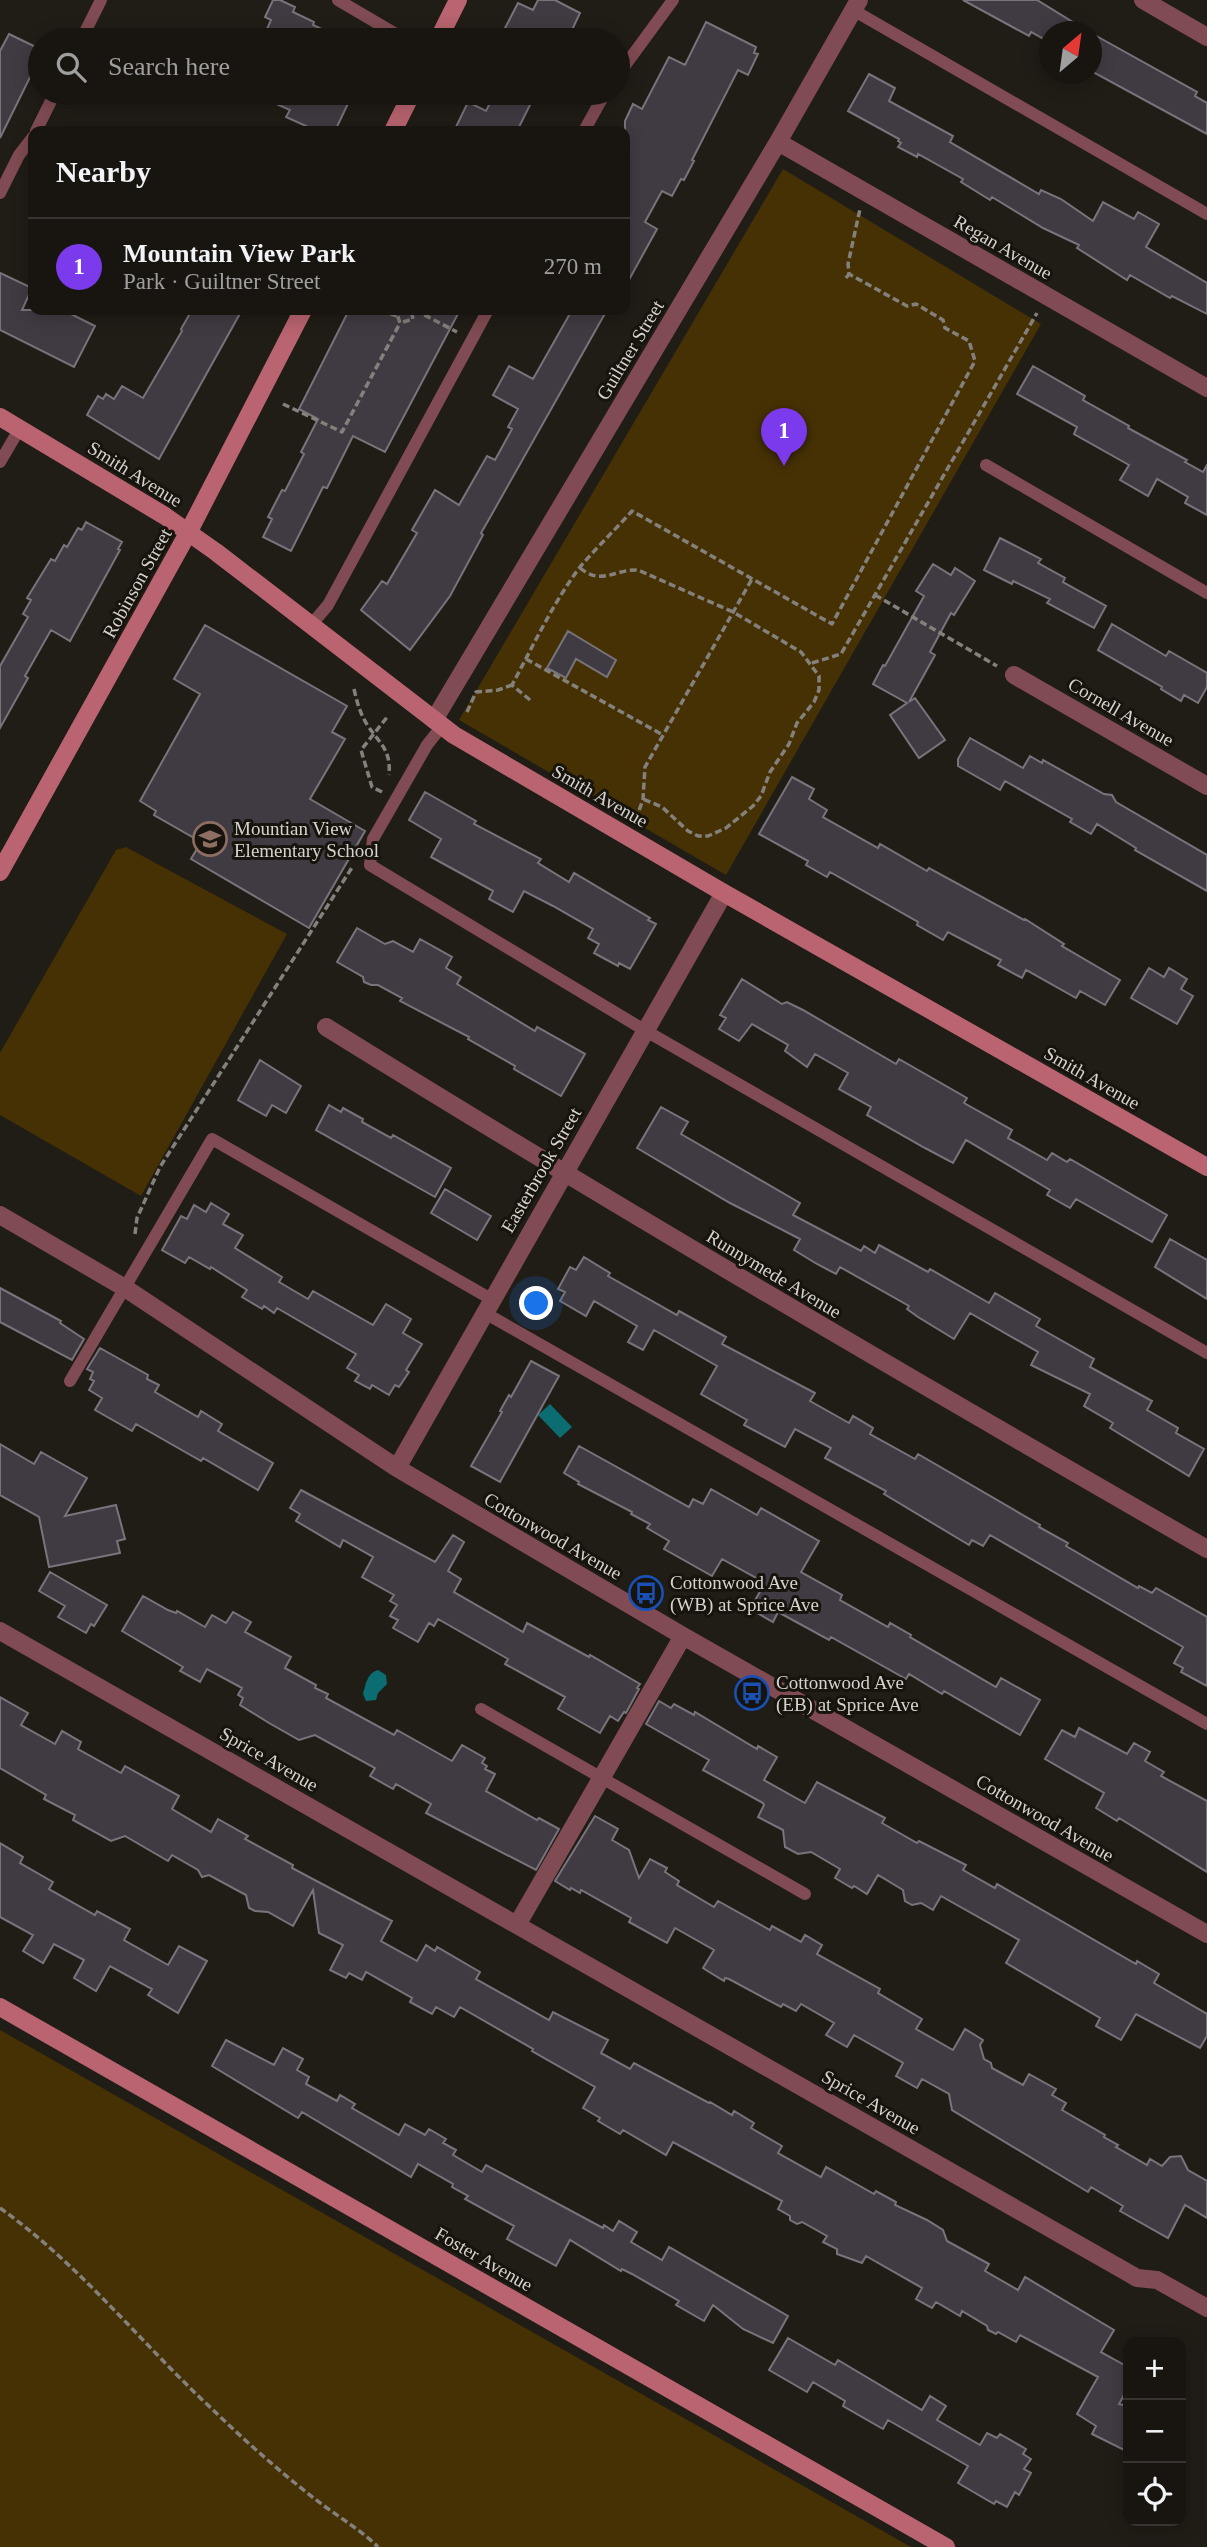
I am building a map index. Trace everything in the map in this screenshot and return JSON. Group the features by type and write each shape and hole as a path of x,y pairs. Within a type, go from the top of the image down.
{"street":[{"path":"444,28 458,0"},
{"path":"1143,0 1207,37"},
{"name":"Guiltner Street","path":"438,723 856,5"},
{"path":"396,126 406,105"},
{"name":"Regan Avenue","path":"778,142 1207,388"},
{"name":"Robinson Street","path":"0,872 188,533 300,315"},
{"name":"Smith Avenue","path":"0,417 165,516 438,723 630,839 1207,1167"},
{"name":"Cornell Avenue","path":"1014,675 1207,786"},
{"name":"Easterbrook Street","path":"397,1468 724,893"},
{"name":"Runnymede Avenue","path":"326,1027 563,1173 898,1372 1207,1549"},
{"name":"Cottonwood Avenue","path":"0,1216 125,1288 397,1468 683,1636 1207,1934"},
{"name":"Sprice Avenue","path":"0,1631 1137,2278 1157,2280 1207,2308"},
{"path":"517,1925 683,1636"},
{"name":"Foster Avenue","path":"0,2007 946,2547"}],"lane":[{"path":"87,28 101,0"},
{"path":"338,0 386,28"},
{"path":"630,59 673,0"},
{"path":"856,5 1207,214"},
{"path":"38,126 49,105"},
{"path":"587,126 598,105"},
{"path":"0,193 19,155 28,143"},
{"path":"311,625 328,605 485,315"},
{"path":"0,462 20,428"},
{"path":"986,465 1207,593"},
{"path":"438,723 373,839 370,865 646,1031 1207,1353"},
{"path":"70,1381 212,1139 488,1306 1207,1724"},
{"path":"481,1709 805,1894"}],"path":[{"path":"467,712 476,692 498,690 512,685 558,601 580,568 632,511 832,624 975,361 969,341 945,328 943,320 916,304 907,306 848,276 848,264 864,192"},
{"path":"812,663 841,654 1046,296"},
{"path":"394,315 400,323"},
{"path":"283,404 342,432 400,323 413,319 413,315"},
{"path":"423,315 471,340"},
{"path":"580,568 589,575 602,578 638,570 733,612 801,652 812,663 819,676 819,690 814,702 797,723 789,744 770,772 761,796 753,806 718,833 698,836 688,831 662,807 643,799"},
{"path":"630,839 643,799 645,767 752,579"},
{"path":"875,595 1014,675"},
{"path":"526,659 663,735"},
{"path":"512,685 530,700"},
{"path":"354,689 362,716 384,746 389,758 389,772 383,792"},
{"path":"388,716 360,750 373,787 396,800"},
{"path":"137,1218 160,1167 351,869 373,839"},
{"path":"0,2208 53,2249 97,2291 181,2381 295,2484 378,2547"}],"shaded area":[{"path":"783,169 1041,324 726,875 459,720"},
{"path":"126,847 287,934 141,1196 0,1115 0,1053 116,850"},
{"path":"0,2030 16,2039 911,2547 0,2547"}],"water":[{"path":"550,1404 572,1427 560,1438 538,1415"},
{"path":"378,1670 386,1675 387,1684 378,1693 376,1700 366,1701 363,1694 366,1683 369,1676"}],"building":[{"path":"273,0 280,0 295,7 293,12 314,22 313,25 319,28 267,28 271,20 265,17"},
{"path":"538,0 555,0 580,13 573,28 505,28 518,3 533,10"},
{"path":"963,0 1037,0 1071,21 1039,21 1039,36 1031,32 1029,36"},
{"path":"706,22 756,47 754,53 758,54 748,75 738,70 684,180 681,179 672,196 662,191 645,222 657,229 630,278 630,126 625,126 625,121 633,104 642,109 669,57 685,65"},
{"path":"9,34 28,43 28,81 0,138 0,51"},
{"path":"1102,39 1197,92 1195,96 1207,103 1207,134 1102,77"},
{"path":"869,74 895,88 889,101 953,136 950,142 1039,194 1041,190 1061,199 1093,221 1103,202 1134,219 1138,212 1159,224 1146,247 1207,283 1207,314 1172,296 1170,298 1130,275 1127,280 1077,248 1079,245 1043,228 992,197 990,200 961,182 963,179 918,154 917,157 898,147 901,143 899,139 848,111"},
{"path":"279,105 347,105 337,126 306,126 286,117 290,110"},
{"path":"467,105 474,105 486,111 489,105 530,105 520,126 456,126"},
{"path":"0,273 28,286 28,297 22,310 28,310 28,315 73,315 95,326 74,367 0,330"},
{"path":"189,315 239,315 159,459 87,415 98,396 103,399 106,394 114,399 122,386 143,398"},
{"path":"346,315 457,315 385,452 353,436 327,488 323,487 291,551 263,537 272,519 268,517 304,454 301,452 318,419 299,409"},
{"path":"569,315 604,315 481,533 483,535 450,596 410,650 361,610 382,581 387,584 417,533 412,530 435,490 459,505 487,456 495,460 512,429 508,427 518,409 493,395 509,366 533,379"},
{"path":"1033,366 1085,396 1083,400 1129,426 1128,428 1187,460 1185,462 1203,472 1207,465 1207,515 1185,503 1188,497 1157,479 1148,496 1120,480 1129,465 1074,434 1077,427 1017,394"},
{"path":"86,522 122,542 118,549 120,550 70,641 51,630 0,728 0,666 28,617 23,614 31,600 27,598 51,559 55,561 64,545 67,547 78,528 82,530"},
{"path":"1000,538 1041,559 1038,563 1065,578 1063,582 1106,606 1094,628 1047,603 1050,599 984,570"},
{"path":"933,564 951,575 955,568 975,581 954,615 951,613 930,652 935,655 909,702 915,698 945,740 919,758 890,715 907,703 873,684 924,596 916,591"},
{"path":"1112,624 1166,656 1169,651 1207,673 1207,687 1198,703 1184,695 1181,701 1098,650"},
{"path":"205,625 347,706 332,732 345,739 310,799 365,831 309,928 191,859 201,842 154,815 156,811 140,801 200,694 174,679"},
{"path":"568,631 616,660 607,677 576,659 566,678 547,668"},
{"path":"970,738 1023,768 1030,756 1042,763 1043,760 1104,794 1112,795 1116,802 1207,855 1207,891 1135,850 1136,848 1097,824 1091,834 1070,822 1072,819 1005,781 1000,790 958,766 958,759"},
{"path":"792,777 814,789 809,799 827,810 823,817 878,848 880,844 927,871 929,868 1025,919 1064,944 1062,946 1120,980 1105,1005 1080,991 1076,998 1026,970 1022,978 998,965 1001,960 948,932 943,940 917,925 918,922 830,872 827,877 806,865 808,861 759,834"},
{"path":"425,792 476,821 474,824 541,859 538,863 569,882 574,873 650,918 648,920 656,924 630,969 619,963 618,966 594,953 599,944 588,938 593,929 553,906 524,891 513,912 489,899 493,891 431,857 441,839 409,820"},
{"path":"357,928 385,944 393,941 413,952 420,939 452,957 446,968 461,977 457,984 535,1031 537,1027 585,1054 561,1096 514,1069 515,1066 468,1039 469,1037 400,1001 402,998 378,985 364,982 363,977 337,962"},
{"path":"1149,968 1164,977 1169,968 1187,979 1181,989 1193,996 1177,1024 1131,998"},
{"path":"742,979 782,1004 787,1002 803,1010 896,1064 899,1059 967,1098 964,1103 1012,1130 1008,1138 1047,1160 1052,1153 1067,1162 1070,1159 1167,1215 1152,1242 1076,1199 1070,1208 1047,1195 1050,1190 966,1140 953,1163 925,1148 867,1115 871,1107 839,1089 848,1073 815,1054 807,1067 785,1051 788,1045 752,1024 739,1041 719,1029 726,1018 720,1015"},
{"path":"260,1060 301,1086 286,1113 272,1105 266,1116 238,1100"},
{"path":"329,1105 341,1112 343,1108 363,1119 362,1122 391,1138 393,1135 451,1168 435,1197 316,1130"},
{"path":"661,1107 688,1122 681,1134 800,1203 793,1215 861,1251 864,1246 875,1253 879,1245 928,1272 930,1269 989,1303 995,1293 1040,1319 1036,1326 1094,1359 1090,1367 1152,1401 1147,1410 1178,1428 1176,1433 1204,1449 1189,1476 1110,1428 1113,1423 1084,1406 1090,1394 1031,1365 1038,1352 970,1313 954,1339 907,1309 909,1306 840,1267 836,1274 817,1264 794,1250 800,1239 730,1203 637,1148"},
{"path":"445,1189 491,1216 477,1240 431,1213"},
{"path":"211,1203 229,1214 223,1224 243,1235 235,1248 282,1277 279,1282 308,1299 313,1291 373,1325 386,1304 411,1319 403,1333 422,1344 399,1387 395,1385 389,1395 372,1385 370,1389 355,1381 359,1375 347,1368 356,1354 277,1308 274,1313 242,1297 247,1290 211,1267 210,1269 189,1257 185,1263 162,1250 181,1216 187,1219 194,1205 206,1212"},
{"path":"1170,1239 1207,1260 1207,1299 1155,1267"},
{"path":"584,1257 610,1273 608,1276 677,1315 679,1311 726,1337 722,1344 815,1393 810,1401 849,1423 853,1416 873,1428 870,1434 915,1459 918,1454 1040,1525 1039,1527 1068,1543 1066,1546 1138,1588 1139,1586 1152,1593 1156,1588 1207,1617 1207,1686 1181,1672 1183,1668 1174,1663 1183,1647 990,1535 983,1546 972,1540 969,1545 884,1494 886,1491 825,1458 831,1448 795,1429 785,1447 744,1425 747,1420 701,1394 717,1366 654,1330 643,1350 628,1342 637,1326 594,1301 586,1316 560,1301 565,1292 558,1289 570,1267 576,1270"},
{"path":"0,1288 61,1321 60,1323 84,1339 72,1360 0,1322"},
{"path":"100,1348 148,1375 147,1379 159,1385 155,1392 198,1417 201,1411 222,1424 218,1431 273,1463 258,1490 136,1424 132,1431 95,1410 102,1398 89,1390 94,1381 90,1379 93,1372 87,1369"},
{"path":"531,1361 559,1376 500,1482 471,1466 509,1395 511,1397"},
{"path":"0,1444 34,1464 41,1452 87,1478 65,1516 116,1505 125,1539 117,1541 120,1553 49,1567 39,1517 0,1495"},
{"path":"579,1446 689,1507 693,1499 703,1504 711,1489 757,1515 761,1508 819,1541 801,1572 842,1595 840,1600 888,1627 890,1623 996,1687 1001,1678 1040,1700 1020,1735 944,1691 942,1694 909,1674 906,1679 831,1637 829,1640 778,1612 773,1622 750,1609 765,1583 722,1559 712,1576 664,1549 669,1541 647,1528 650,1524 578,1484 579,1482 564,1473"},
{"path":"301,1490 435,1562 453,1535 464,1542 448,1571 461,1579 454,1592 523,1632 527,1623 640,1684 626,1713 624,1712 618,1721 610,1716 600,1733 558,1709 565,1697 505,1664 508,1659 438,1619 434,1626 429,1623 418,1642 393,1628 398,1620 390,1616 397,1605 390,1601 394,1595 362,1577 373,1557 343,1540 340,1547 296,1521 300,1514 290,1508"},
{"path":"50,1572 107,1605 94,1626 91,1624 86,1633 58,1617 65,1606 39,1591"},
{"path":"143,1596 205,1627 212,1615 226,1623 233,1612 251,1622 245,1632 291,1657 285,1668 316,1685 315,1688 328,1694 326,1698 394,1735 397,1730 452,1761 462,1745 485,1758 482,1763 487,1766 485,1769 495,1774 486,1791 537,1820 539,1818 559,1829 536,1870 426,1813 431,1804 396,1784 393,1789 370,1776 375,1768 315,1735 299,1740 269,1723 240,1705 243,1698 238,1695 242,1688 207,1669 200,1682 180,1671 183,1667 122,1631"},
{"path":"0,1697 28,1713 21,1725 55,1744 62,1731 81,1742 78,1749 121,1773 125,1766 179,1796 172,1809 211,1832 218,1819 248,1836 245,1839 293,1865 292,1868 392,1921 381,1941 417,1961 426,1945 435,1951 437,1947 480,1972 476,1979 549,2020 553,2012 608,2040 601,2053 630,2069 634,2063 732,2115 734,2111 754,2123 751,2128 782,2146 778,2153 821,2177 826,2167 927,2220 943,2230 947,2241 989,2264 985,2271 1018,2290 1025,2277 1114,2330 1101,2352 1123,2364 1123,2397 1119,2404 1123,2405 1123,2450 1092,2434 1096,2426 1077,2414 1098,2377 1020,2335 1016,2342 998,2332 996,2334 988,2330 987,2326 962,2311 960,2316 936,2302 932,2308 916,2299 922,2288 866,2256 862,2263 837,2254 837,2249 823,2242 827,2236 802,2222 797,2224 778,2209 782,2201 673,2142 666,2155 623,2130 620,2134 583,2108 595,2087 460,2007 454,2017 436,2007 432,2014 410,2002 412,1998 366,1972 362,1980 349,1973 346,1978 330,1970 343,1945 319,1933 313,1890 293,1926 268,1912 249,1908 246,1895 209,1875 202,1877 198,1870 172,1855 168,1861 125,1836 111,1841 73,1820 75,1815 44,1799 46,1795 0,1768"},
{"path":"659,1701 671,1708 674,1704 694,1715 695,1712 757,1749 758,1746 777,1757 764,1780 805,1803 817,1782 885,1818 882,1823 917,1843 919,1841 966,1865 963,1870 995,1888 997,1884 1136,1964 1137,1961 1159,1974 1154,1983 1207,2014 1207,2036 1200,2048 1136,2014 1121,2040 1096,2026 1100,2018 1006,1963 1019,1940 941,1896 933,1910 921,1903 912,1905 905,1901 903,1890 878,1875 867,1894 835,1878 840,1869 811,1852 798,1854 785,1847 783,1830 758,1817 763,1803 703,1770 709,1760 646,1724"},
{"path":"1079,1728 1127,1754 1134,1743 1150,1752 1145,1761 1164,1772 1161,1776 1207,1801 1207,1872 1119,1818 1117,1821 1096,1808 1104,1793 1045,1759 1062,1730 1075,1737"},
{"path":"595,1816 618,1829 612,1840 629,1850 639,1878 650,1859 667,1868 665,1872 679,1881 677,1885 714,1907 718,1901 770,1930 772,1926 801,1942 805,1935 822,1945 817,1954 880,1989 878,1993 922,2019 916,2029 953,2050 965,2029 983,2040 980,2045 984,2059 991,2063 992,2068 1023,2085 1029,2074 1056,2089 1052,2095 1066,2103 1062,2110 1105,2135 1104,2137 1118,2145 1116,2147 1147,2165 1150,2159 1162,2166 1170,2157 1181,2156 1188,2170 1207,2181 1207,2218 1185,2205 1168,2238 1120,2211 1123,2206 1091,2187 1088,2192 952,2110 949,2094 922,2079 917,2088 896,2076 903,2063 854,2035 847,2047 826,2035 834,2023 801,2004 796,2011 783,2004 781,2007 729,1979 725,1978 724,1981 706,1970 703,1968 714,1950 675,1928 667,1943 629,1922 631,1918 581,1890 580,1893 571,1888 570,1890 555,1881"},
{"path":"0,1843 23,1857 20,1863 53,1882 49,1889 95,1915 97,1911 130,1929 124,1940 168,1965 179,1946 207,1961 178,2013 148,1995 152,1989 110,1966 96,1991 74,1978 84,1960 54,1944 43,1963 23,1951 33,1935 0,1917"},
{"path":"226,2040 274,2065 283,2048 303,2059 297,2070 309,2077 306,2084 337,2101 340,2095 355,2104 352,2108 399,2135 405,2124 425,2135 429,2129 446,2139 443,2143 456,2150 453,2155 482,2172 486,2165 603,2228 604,2225 613,2231 619,2221 637,2232 631,2242 662,2260 669,2247 788,2316 773,2343 743,2329 713,2305 704,2321 676,2305 679,2301 632,2274 622,2269 621,2271 570,2240 556,2266 507,2239 514,2226 465,2199 468,2196 452,2187 453,2184 418,2164 411,2177 302,2112 298,2118 212,2066"},
{"path":"788,2338 835,2365 838,2360 922,2410 930,2396 946,2406 937,2420 980,2445 987,2433 997,2438 1000,2434 1026,2449 1023,2454 1031,2459 1024,2469 1031,2473 1019,2495 1015,2492 1007,2507 996,2501 994,2504 958,2483 968,2466 888,2420 883,2429 843,2406 845,2401 813,2382 807,2392 769,2370"}],"place":[{"name":"Mountain View Park","path":"784,466"},
{"name":"Mountian View Elementary School","path":"210,839"},
{"name":"Cottonwood Ave (WB) at Sprice Ave","path":"646,1593"},
{"name":"Cottonwood Ave (EB) at Sprice Ave","path":"752,1693"}]}
